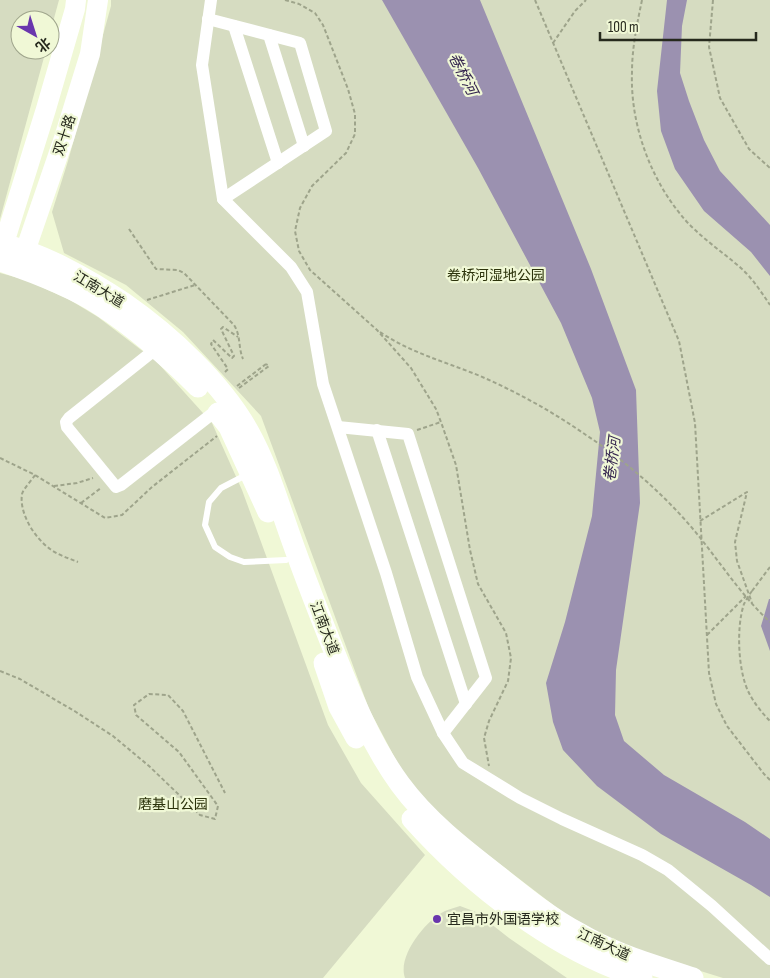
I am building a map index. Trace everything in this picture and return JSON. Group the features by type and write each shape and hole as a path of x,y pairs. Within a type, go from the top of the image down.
{"highway":[{"name":"江南大道","path":"8,254 82,278 128,306 150,321 184,352 212,382 276,530 340,707 364,753 403,809 430,839 474,879 547,935 586,955 642,978"},
{"name":"江南大道","path":"8,254 100,305 158,348 202,391 221,404 249,432 270,478 354,702 376,747 401,785 429,818 539,908 580,934 631,957 693,978"}],"main road":[{"name":"双十路","path":"8,254 76,0"},
{"name":"双十路","path":"8,254 64,138 90,54 98,0"}],"street":[{"path":"211,0 202,65 223,199 291,267 307,292 323,384 386,573 417,678 443,733 463,764 520,798 642,855 668,870 712,906 770,959"},
{"path":"208,19 300,43 326,131 223,199"},
{"path":"234,26 278,163"},
{"path":"269,35 304,146"},
{"path":"158,348 66,422 67,427 116,487 121,485 221,404"},
{"path":"338,426 408,434 486,678 443,733"},
{"path":"377,430 466,704"}],"lane":[{"path":"251,472 221,488 209,502 204,525 215,547 230,557 244,562 286,560"}],"path":[{"path":"285,0 299,4 314,13 323,25 348,89 355,114 355,134 346,153 312,186 300,208 295,231 299,251 310,270 377,330 411,368 436,409 441,422 456,465 470,550 478,584 506,633 511,658 508,681 489,720 484,738 491,770"},
{"path":"535,0 679,341 695,423 709,672 716,704 727,726 770,780"},
{"path":"553,43 575,11 586,0"},
{"path":"642,0 632,72 635,111 646,156 664,190 687,221 716,249 743,270 770,305"},
{"path":"713,0 709,47 720,98 749,149 770,167"},
{"path":"129,229 156,269 178,270 184,273 234,325 239,332 240,351 243,359"},
{"path":"128,306 195,285"},
{"path":"212,382 228,370 211,344 213,340 232,358 234,356 221,330 223,327 239,338"},
{"path":"377,330 415,352 479,376 514,392 585,434 620,460 679,514 705,543 754,607 770,622"},
{"path":"221,404 269,366 266,364"},
{"path":"408,434 441,422"},
{"path":"36,475 22,493 23,510 32,529 48,547 61,556 78,562"},
{"path":"54,486 94,477"},
{"path":"700,521 747,492 735,542 736,561 754,607"},
{"path":"770,568 744,604 739,627 742,669 748,692 770,721"},
{"path":"707,635 752,591"},
{"path":"0,671 20,679 113,736 149,766 200,815 215,819 218,806 179,752 136,715 134,705 149,694 168,695 183,711 225,794"}],"green space":[{"path":"0,0 59,0 56,10 10,10 10,60 43,60 0,219"},
{"name":"卷桥河湿地公园","path":"111,0 770,0 770,978 723,978 630,949 565,914 444,821 405,777 369,709 261,416 183,332 126,285 64,253 52,212 68,161 111,6"},
{"name":"磨基山公园","path":"0,273 26,280 70,300 98,317 157,362 212,423 242,490 328,725 361,783 425,855 323,978 0,978"},
{"path":"460,906 476,912 509,938 567,978 405,978 405,960 422,930 437,916 447,910"}],"water":[{"name":"卷桥河","path":"382,0 480,0 591,269 636,390 640,503 616,670 615,715 624,741 664,775 745,822 770,839 770,897 661,834 597,786 563,750 553,722 546,683 565,622 592,516 600,432 592,398 561,323 478,168"},
{"path":"667,0 687,0 682,26 680,73 704,140 720,171 770,225 770,276 751,252 704,211 675,169 661,131 657,91"},
{"path":"770,599 770,651 761,626"}],"place":[{"name":"宜昌市外国语学校","path":"437,919"}]}
